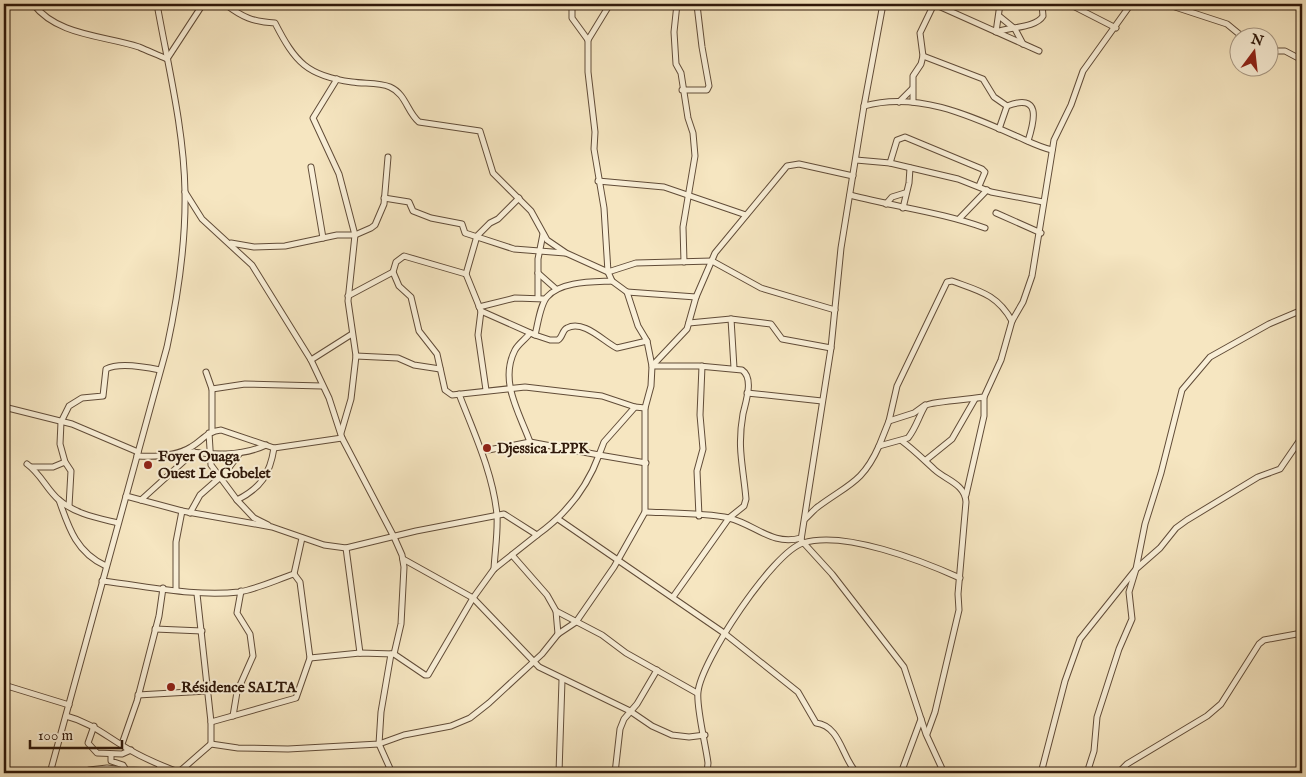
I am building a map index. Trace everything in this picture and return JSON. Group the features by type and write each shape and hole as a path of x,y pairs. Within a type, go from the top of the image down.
{"street":[{"path":"33,4 39,12 58,25 138,47 167,59"},
{"path":"50,773 160,370 180,277 185,191 181,142 157,4"},
{"path":"167,59 203,4"},
{"path":"225,4 243,18 256,22 275,24 295,59 307,68 337,79 392,88 402,96 416,120 423,124 480,131 493,173 519,198 539,222 547,240 566,253 608,272 636,263 712,261 761,288 835,310"},
{"path":"572,4 572,18 588,40"},
{"path":"610,4 588,40 588,72 595,132 594,149 604,208 608,272 612,281 627,292 696,297"},
{"path":"682,90 707,90 709,86 697,5 677,4 674,32 676,64 681,73 682,90 693,133 695,156 683,227 684,262"},
{"path":"707,773 708,763 705,735 698,693 703,675 724,633 774,565 786,552 802,540 831,348 850,195 883,4"},
{"path":"913,102 913,76 921,64 923,56 921,27 934,4 1039,51"},
{"path":"996,32 1000,4"},
{"path":"996,32 1015,29 1042,18 1042,4"},
{"path":"1070,4 1116,28"},
{"path":"926,734 935,712 959,610 960,578 967,512 966,495 984,416 984,397 1001,360 1012,321 1030,286 1041,233 1043,202 1051,166 1052,150 1083,71 1116,28 1131,4"},
{"path":"1166,4 1227,24 1232,28"},
{"path":"999,16 1015,29 1023,44"},
{"path":"1278,52 1285,52 1302,60"},
{"path":"923,56 983,79 994,97 1008,106"},
{"path":"337,79 313,118 339,174 356,235 348,296 356,356 351,399 341,436"},
{"path":"899,103 912,89"},
{"path":"999,129 1008,106 1022,101 1027,102 1033,108 1032,128 1028,141"},
{"path":"864,106 874,103 913,102 946,108 1052,150"},
{"path":"890,163 897,140 905,137 982,169 985,172 979,186"},
{"path":"231,243 273,247 323,238 356,235 375,225 384,198 388,157"},
{"path":"856,160 890,163 979,186 986,190 1043,202"},
{"path":"652,366 676,342 689,323 696,297 712,261 780,173 793,163 853,176"},
{"path":"311,167 323,238"},
{"path":"903,208 905,193 909,183 910,168"},
{"path":"598,181 648,184 688,194 746,215"},
{"path":"959,219 986,190"},
{"path":"185,191 202,219 231,243 252,265 311,360 329,398 341,436 394,537 403,559 401,624 392,654 381,712 379,744 392,773"},
{"path":"886,204 892,197 905,193"},
{"path":"850,195 959,219 985,228"},
{"path":"384,198 404,200 409,202 413,211 431,218 462,224 465,233 514,249 566,253"},
{"path":"486,390 478,335 480,309 466,274 477,236 519,198"},
{"path":"996,213 1041,233"},
{"path":"538,298 538,273 543,234"},
{"path":"348,296 393,272 399,258 408,256 466,274"},
{"path":"393,272 399,286 411,297 419,331 437,354 445,390 452,395 525,387 602,396 635,407 644,408"},
{"path":"538,273 556,289"},
{"path":"530,442 510,388 508,366 516,348 533,334 545,299 556,289 582,283 612,281"},
{"path":"805,519 818,506 849,488 866,471 889,421 897,386 947,282 952,281 992,296 1005,309 1012,321"},
{"path":"211,744 238,748 288,749 379,744 404,735 451,726 470,718 489,704 534,662 558,634 576,622 618,558 645,512 644,408 651,386 652,366 647,341 638,326 627,292"},
{"path":"480,309 515,298 545,299"},
{"path":"480,309 550,340 561,339 566,328 572,327 594,332 617,348 647,341"},
{"path":"1087,773 1094,751 1097,718 1118,649 1132,620 1129,592 1136,569 1145,524 1162,473 1182,390 1210,357 1269,324 1302,310"},
{"path":"689,323 731,320 771,324 782,339 831,348"},
{"path":"731,320 734,368"},
{"path":"311,360 352,334"},
{"path":"356,356 398,358 414,365 440,369"},
{"path":"69,506 71,471 65,462 60,444 61,422 69,406 82,398 103,396 106,369 112,366 125,367 137,365 160,370"},
{"path":"652,366 734,368 742,370 748,375 739,442 746,499 744,506 729,518 673,597"},
{"path":"698,516 697,471 703,450 700,415 702,366"},
{"path":"206,372 212,389 211,465 237,500 254,518 272,527 302,538 346,548 504,514 537,535"},
{"path":"212,389 245,384 322,386"},
{"path":"747,393 822,401"},
{"path":"459,394 483,451 497,515 494,569"},
{"path":"889,421 914,413 933,402 984,397"},
{"path":"926,460 952,439 976,399"},
{"path":"879,446 902,441 912,433 926,405"},
{"path":"4,407 91,430 137,454 159,457 184,450 211,432 221,430 274,448 341,436"},
{"path":"310,658 360,653 392,654 425,675 428,675 474,598 494,569 558,519 585,485 604,442 635,407"},
{"path":"1040,773 1065,681 1080,639 1136,569 1160,548 1176,528 1258,477 1280,469 1302,437"},
{"path":"902,441 926,460 934,469 952,481 966,495"},
{"path":"483,451 530,442 646,463"},
{"path":"184,450 210,454 240,452 266,444"},
{"path":"237,500 251,493 264,479 271,465 274,448"},
{"path":"1292,452 1302,449"},
{"path":"141,500 194,452"},
{"path":"190,513 200,495 220,479 240,452"},
{"path":"65,462 53,467 29,466 59,500 86,515 118,523"},
{"path":"126,496 190,513 272,527"},
{"path":"59,500 67,525 82,549 90,559 106,566"},
{"path":"176,590 176,542 182,511"},
{"path":"645,512 729,518 770,538 826,540 885,550 960,578"},
{"path":"558,519 618,558 724,633 798,692 816,723 823,724 833,732 852,768 857,773"},
{"path":"211,722 296,698 310,658 300,582 294,574 302,538"},
{"path":"802,540 832,574 904,667 926,734 944,773"},
{"path":"346,548 360,653"},
{"path":"512,555 547,595 556,611 558,634"},
{"path":"403,559 474,598 538,667 630,711 652,726 672,735 689,737 705,735"},
{"path":"102,581 197,594 240,591 294,574"},
{"path":"122,744 138,695 155,629 163,588"},
{"path":"232,716 238,692 253,656 250,634 238,612 240,591"},
{"path":"66,716 94,726 130,750 168,771 180,773 211,744 211,722 197,594"},
{"path":"556,611 602,635 626,652 698,693"},
{"path":"155,629 202,632"},
{"path":"1118,773 1127,764 1207,716 1221,704 1259,644 1264,640 1302,633"},
{"path":"615,773 620,729 657,670"},
{"path":"559,773 562,680"},
{"path":"4,685 69,705"},
{"path":"138,695 207,691"},
{"path":"900,773 921,719"},
{"path":"94,726 88,744 98,754 124,754 130,750"},
{"path":"111,755 111,761 123,765 126,772"},
{"path":"89,770 107,768 126,772 157,771 160,767"}],"place":[{"name":"Djessica LPPK","path":"487,448"},
{"name":"Foyer Ouaga Ouest Le Gobelet","path":"148,465"},
{"name":"Résidence SALTA","path":"171,687"}]}
